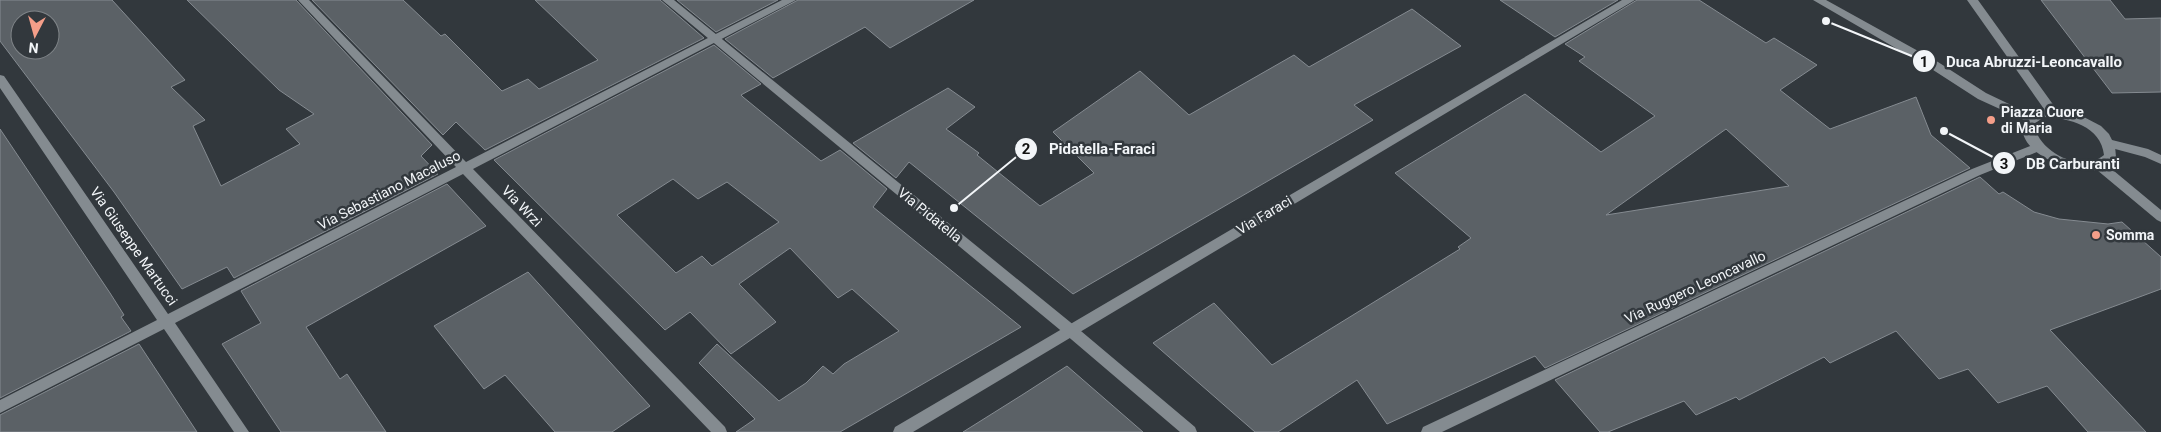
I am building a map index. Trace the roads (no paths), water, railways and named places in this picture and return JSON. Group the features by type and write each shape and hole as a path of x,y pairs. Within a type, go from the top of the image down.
{"street":[{"name":"Via Wrzì","path":"303,0 720,432"},
{"name":"Via Pidatella","path":"667,0 1070,330 1190,432"},
{"name":"Via Sebastiano Macaluso","path":"0,406 791,0"},
{"name":"Via Faraci","path":"900,432 1630,0"},
{"path":"1818,0 1934,66 1982,96 2031,119"},
{"path":"1972,0 2053,113"},
{"name":"Via Giuseppe Martucci","path":"0,79 242,432"},
{"path":"2053,113 2074,117 2086,122 2099,132 2108,143 2110,157 2100,166 2091,167 2069,164 2057,160 2038,147 2029,134 2028,128 2031,119 2036,115 2053,113"},
{"path":"2108,143 2148,153 2161,160"},
{"name":"Via Ruggero Leoncavallo","path":"1428,432 1976,172 2038,147"},
{"path":"2100,166 2161,217"}],"place":[{"name":"Duca Abruzzi-Leoncavallo","path":"1826,21"},
{"name":"Piazza Cuore di Maria","path":"1991,120"},
{"name":"DB Carburanti","path":"1944,131"},
{"name":"Pidatella-Faraci","path":"954,208"},
{"name":"Somma","path":"2096,235"}]}
